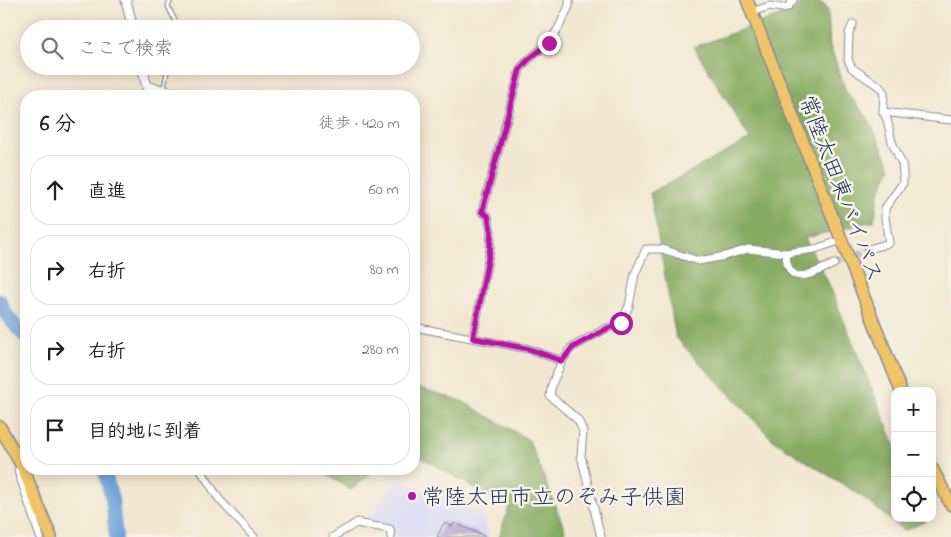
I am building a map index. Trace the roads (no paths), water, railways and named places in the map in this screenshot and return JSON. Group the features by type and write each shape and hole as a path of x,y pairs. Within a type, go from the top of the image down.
{"main road":[{"name":"常陸太田東バイパス","path":"747,0 898,387"},
{"path":"0,427 20,462"},
{"path":"26,475 51,537"},
{"path":"936,476 951,505"}],"street":[{"path":"126,0 131,20"},
{"path":"473,338 490,249 491,232 488,216 482,212 520,69 549,43 569,6 569,0"},
{"path":"752,12 770,6 788,7 793,0"},
{"path":"853,24 848,33 848,60 852,68 880,87 884,93 883,112 887,119 892,142 904,173 903,183 885,208 884,218 889,243 869,249"},
{"path":"144,75 148,90"},
{"path":"147,86 164,89"},
{"path":"883,112 951,120"},
{"path":"601,537 581,456 583,431 578,420 550,396 552,384 562,361 572,348 621,323 629,306 635,274 646,249 662,249 699,261 748,249 786,253 815,249 842,240"},
{"path":"786,253 788,270 800,276 808,275 834,264"},
{"path":"420,328 529,349 562,361"},
{"path":"20,468 18,471 40,537"},
{"path":"204,475 219,499 254,537"},
{"path":"333,537 358,522 390,530 391,537"}],"lane":[{"path":"171,0 168,6 175,20"},
{"path":"164,89 166,75"}],"waterway":[{"path":"0,301 5,312 20,331"},
{"path":"106,475 112,499 116,537"}],"tunnel":[{"path":"834,264 869,249"}],"place":[{"name":"常陸太田市立のぞみ子供園","path":"412,496"}]}
